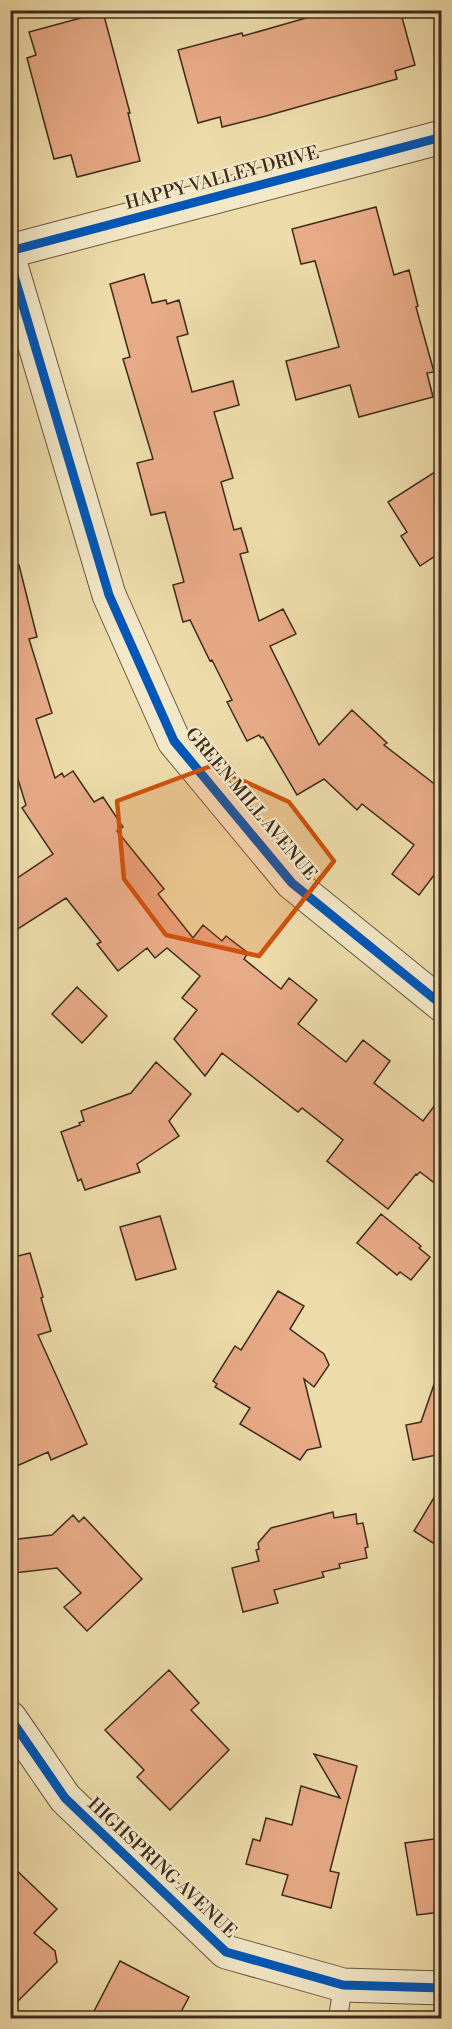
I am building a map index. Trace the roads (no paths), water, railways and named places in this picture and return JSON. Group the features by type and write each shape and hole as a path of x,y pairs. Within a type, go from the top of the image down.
{"street":[{"name":"HAPPY VALLEY DRIVE","path":"10,251 441,137"},
{"name":"GREEN MILL AVENUE","path":"10,262 109,595 174,741 292,883 441,1005"},
{"name":"HIGHSPRING AVENUE","path":"10,1718 64,1798 226,1952 343,1985 441,1988"}],"lane":[{"path":"338,2019 343,1985"}]}
